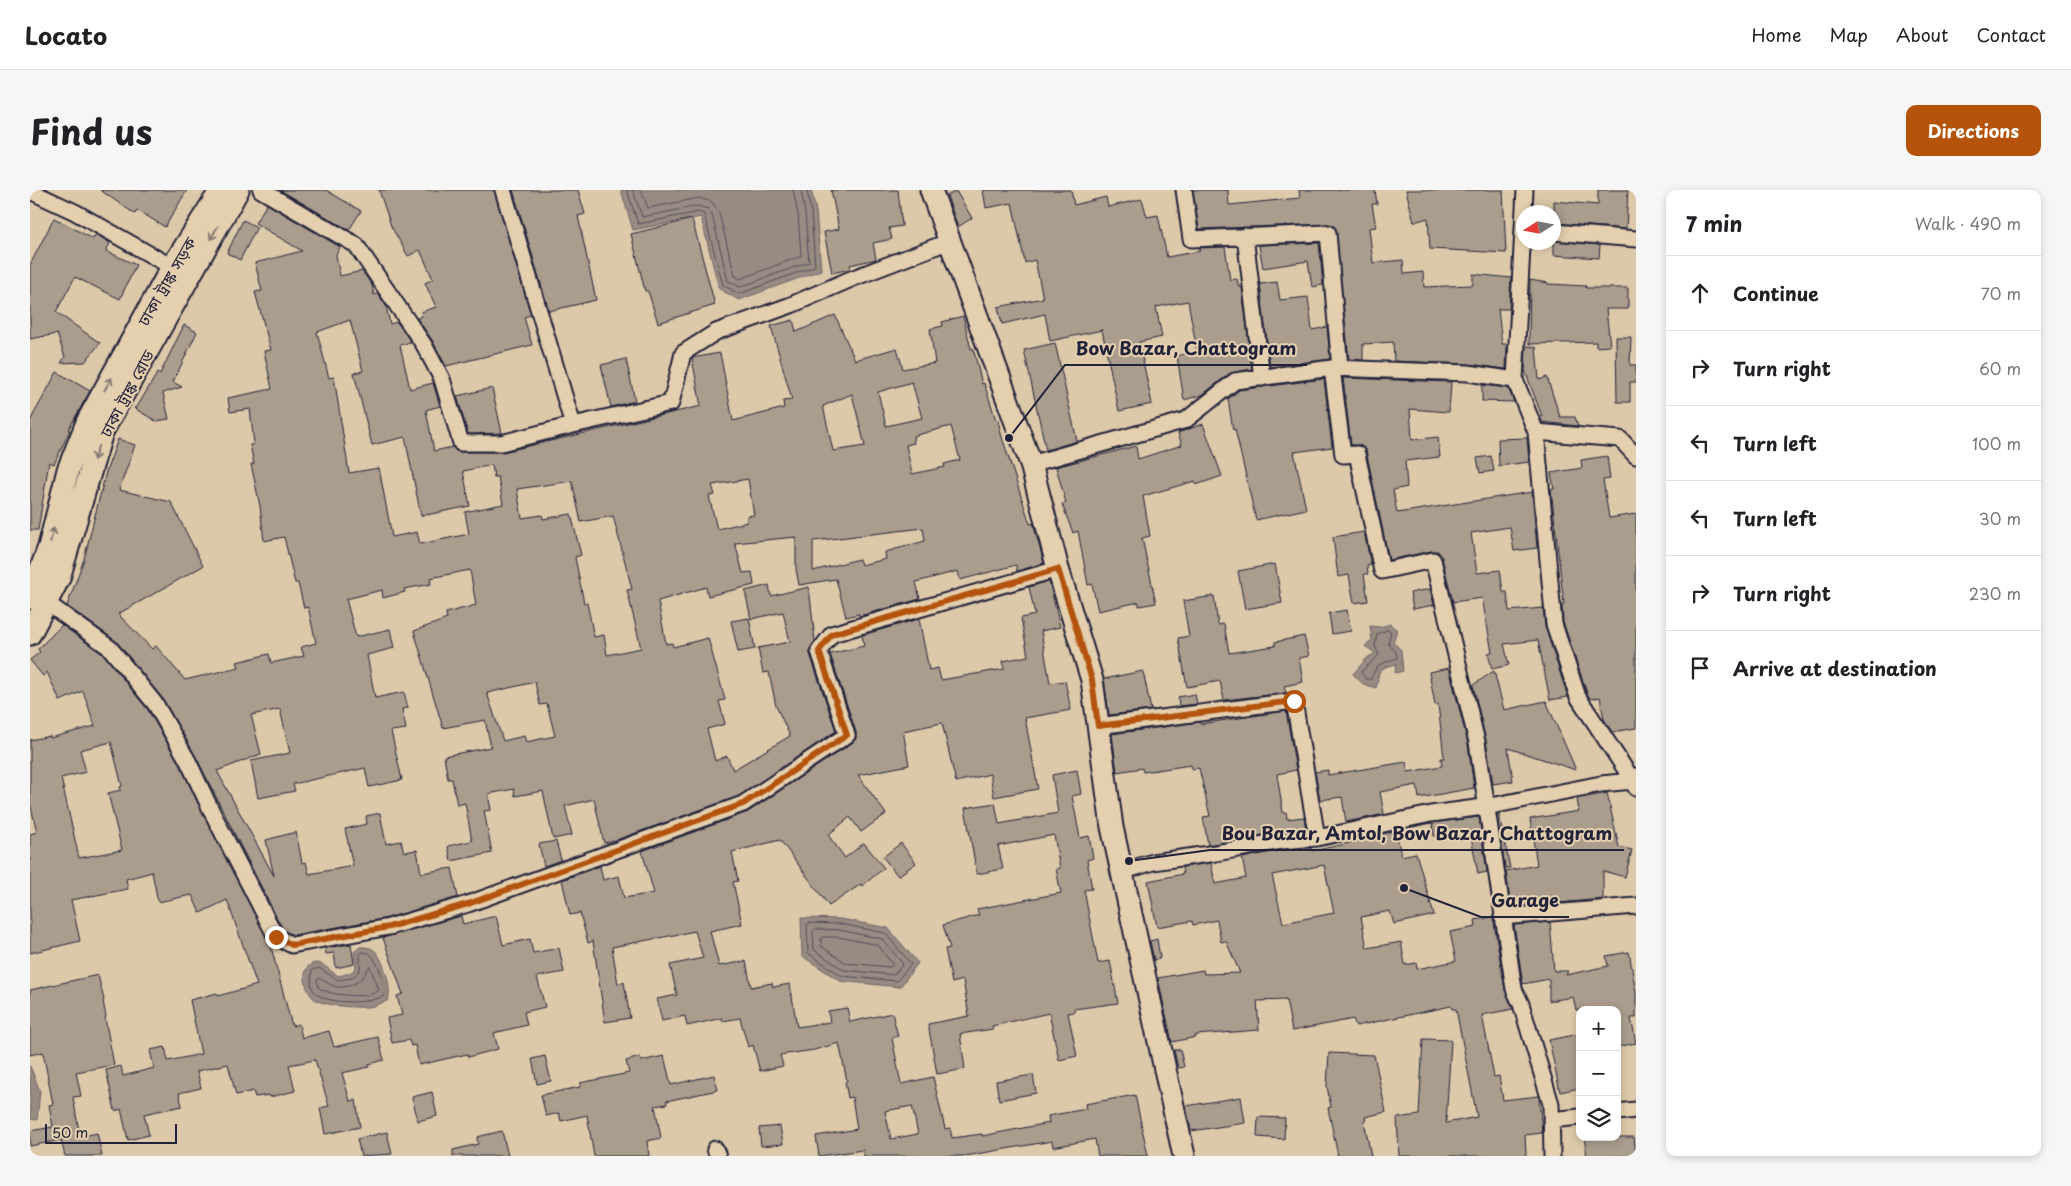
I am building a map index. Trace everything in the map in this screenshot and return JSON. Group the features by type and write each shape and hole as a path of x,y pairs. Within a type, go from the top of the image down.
{"street":[{"name":"ঢাকা ট্রাঙ্ক সড়ক","path":"181,272 221,190"},
{"name":"ঢাকা ট্রাঙ্ক রোড","path":"30,634 39,600 59,578 102,432 181,272 238,190"},
{"path":"261,190 356,245 424,346 442,379 461,443 501,443 671,403 684,353 716,332 791,305 851,279 950,241"},
{"path":"503,190 572,425"},
{"path":"931,190 1031,464 1058,569 1092,680 1112,827 1184,1156"},
{"path":"1184,190 1191,239 1328,233 1343,455 1357,454 1382,571 1433,560 1477,742 1514,989 1521,1004 1551,1104 1552,1156"},
{"path":"1524,205 1525,190"},
{"path":"30,191 75,212 181,272"},
{"path":"1561,233 1636,239"},
{"path":"1245,236 1262,378"},
{"path":"1522,250 1515,380 1536,432 1554,624 1578,697 1635,782"},
{"path":"1031,464 1186,420 1235,382 1336,368 1468,373 1515,380"},
{"path":"1536,432 1620,439 1636,456"},
{"path":"39,600 110,648 156,705 188,761 276,937 292,945 389,927 468,904 743,804 847,735 819,651 832,634 1058,569"},
{"path":"1098,726 1294,701 1317,838"},
{"path":"1122,872 1153,862 1281,841 1317,838 1431,814 1486,806 1601,784 1635,782"},
{"path":"1502,917 1636,906"},
{"path":"1621,1112 1636,1110"},
{"path":"1551,1120 1576,1117"}],"water":[{"path":"621,190 811,190 816,211 821,270 739,300 719,289 701,217 633,230"},
{"path":"1390,624 1397,630 1393,642 1401,650 1403,671 1395,673 1396,664 1385,667 1379,672 1376,688 1363,684 1353,674 1367,658 1375,653 1365,646 1372,640 1370,626 1380,627"},
{"path":"801,918 841,919 888,928 918,963 900,987 840,981 802,956"},
{"path":"360,947 373,950 381,960 387,975 389,997 387,1001 369,1007 350,1007 327,1004 312,997 306,986 305,974 307,968 310,965 319,963 339,976 350,973 356,968 354,952"},
{"path":"30,1066 40,1091 37,1120 30,1119"}],"building":[{"path":"100,190 187,190 165,227 137,210 135,214"},
{"path":"280,190 326,190 361,211 349,230"},
{"path":"379,190 494,190 531,315 524,317 532,345 446,366 417,318 422,316 421,312 436,307 425,283 433,279 420,250 408,256 391,226"},
{"path":"513,190 578,190 585,214 578,216 596,300 549,311"},
{"path":"831,190 898,190 902,226 889,228 892,239 873,243 876,259 850,265 850,269 832,273 824,232 839,229"},
{"path":"983,190 1071,190 1074,205 1106,197 1108,207 1142,199 1147,217 1158,215 1167,257 1200,251 1199,248 1225,247 1230,280 1237,279 1239,287 1242,287 1252,369 1230,373 1202,395 1184,400 1177,356 1197,351 1188,301 1156,307 1162,337 1139,342 1152,404 1119,411 1102,330 1050,341 1045,314 1002,324 998,307 1043,298 1035,260 1025,263 1012,203 986,208"},
{"path":"1193,190 1228,190 1229,205 1300,198 1299,190 1375,190 1377,204 1372,204 1376,227 1369,228 1373,263 1403,260 1404,274 1423,272 1424,287 1473,285 1473,274 1511,278 1509,309 1498,309 1502,344 1507,344 1506,369 1468,364 1394,361 1393,342 1363,344 1363,360 1349,359 1335,227 1328,224 1199,229"},
{"path":"1406,190 1503,190 1506,253 1430,249 1428,218 1414,222"},
{"path":"1598,190 1628,190 1626,229 1561,224 1561,205 1554,205 1554,201 1598,205"},
{"path":"956,191 972,218 958,227 947,196"},
{"path":"267,204 340,247 336,255 340,276 362,271 372,285 374,295 378,294 386,306 390,324 397,322 411,342 400,345 410,389 433,383 440,406 426,410 434,451 453,447 456,451 461,452 503,452 701,406 692,358 720,353 733,421 784,408 783,401 792,400 771,326 793,320 796,332 835,315 855,360 897,348 903,369 935,363 930,329 943,326 942,322 963,316 982,384 984,383 996,420 998,419 1001,434 1030,524 1033,523 1044,563 1017,571 1016,565 960,580 958,571 916,582 920,599 859,616 859,614 846,617 836,579 799,585 796,569 796,537 735,543 743,573 752,572 754,585 708,596 706,587 658,601 666,644 672,643 673,647 708,638 725,700 719,701 725,724 707,729 715,761 727,756 733,770 790,736 776,706 769,672 763,673 758,648 790,642 783,612 751,619 745,591 769,585 771,596 809,587 815,641 810,649 810,654 836,731 739,796 604,843 594,799 565,806 572,835 553,839 543,791 515,796 514,789 488,794 491,810 484,811 492,853 451,861 448,846 472,841 465,803 457,805 452,779 448,779 444,756 491,747 485,720 443,728 414,631 447,619 446,613 476,605 470,570 430,578 431,584 404,589 405,592 383,598 382,590 346,599 356,637 390,629 394,648 367,655 375,698 404,692 408,708 402,709 406,729 391,731 402,780 369,787 365,768 293,784 295,791 258,798 251,761 290,753 280,709 251,715 261,754 217,771 274,876 266,840 296,832 302,863 306,862 309,874 353,866 345,829 367,824 366,816 380,813 386,844 401,841 404,852 417,850 421,873 452,868 458,897 387,918 293,935 283,930 196,757 163,699 117,642 67,606 84,559 106,472 118,439 135,445 119,490 171,502 203,566 118,614 152,649 156,646 185,680 239,667 237,662 269,654 271,663 304,656 301,647 316,643 308,607 304,608 298,583 295,583 284,537 264,541 260,506 251,464 254,464 250,445 254,444 250,409 230,412 228,398 272,389 264,351 271,350 255,292 262,291 255,263 302,251 255,223","holes":["350,320 363,371 354,373 372,445 405,437 421,516 470,506 463,471 492,465 494,477 498,477 503,504 465,512 469,534 420,544 417,532 392,537 379,468 349,473 334,377 329,378 317,332","912,382 922,418 886,426 878,392","852,394 865,446 833,451 823,406","951,426 960,460 944,464 945,467 912,474 906,445 914,443 913,436","748,479 754,515 747,516 747,522 717,529 709,496 715,495 712,485","572,481 581,522 613,516 632,589 627,590 641,648 607,655 604,635 594,637 587,603 584,603 575,557 581,555 571,514 543,519 542,515 522,518 517,489","923,528 925,541 885,552 886,559 861,565 859,559 813,571 813,541","535,682 540,705 547,704 555,736 526,742 524,736 503,741 487,693"]},
{"path":"54,218 93,239 96,234 110,243 106,251 136,265 120,299 75,277 56,312 100,343 85,362 61,363 65,357 57,334 30,339 30,265"},
{"path":"692,219 715,305 658,323 648,291 645,291 631,234"},
{"path":"243,220 257,227 240,260 227,253"},
{"path":"1561,242 1600,245 1599,258 1554,255 1554,250 1561,250"},
{"path":"1319,243 1323,285 1312,287 1308,261 1263,268 1259,245"},
{"path":"1530,280 1548,284 1586,286 1586,288 1628,288 1628,309 1606,309 1610,346 1596,347 1596,342 1529,344"},
{"path":"1277,282 1280,300 1308,297 1312,330 1327,327 1330,359 1270,367 1260,284"},
{"path":"184,325 197,332 173,382 182,387 163,393 169,419 156,421 134,408 137,407 158,372 160,374"},
{"path":"1616,337 1631,337 1630,365 1636,365 1636,382 1630,382 1630,402 1617,402"},
{"path":"1055,343 1077,441 1046,450 1024,350"},
{"path":"1526,346 1536,347 1539,380 1547,377 1560,417 1575,417 1578,426 1542,422 1540,416 1542,416 1525,371"},
{"path":"626,359 635,401 611,407 601,365"},
{"path":"57,372 90,391 68,430 70,430 54,464 49,462 38,530 30,530 30,421"},
{"path":"1343,378 1451,382 1449,412 1410,409 1412,440 1438,437 1440,457 1405,461 1407,487 1393,490 1397,513 1532,492 1537,548 1514,551 1510,527 1471,533 1477,573 1500,570 1503,592 1507,592 1509,611 1543,608 1545,627 1568,697 1550,700 1538,640 1504,644 1509,665 1492,669 1488,653 1492,652 1482,598 1453,602 1442,558 1438,551 1389,560 1366,450 1360,445 1351,445"},
{"path":"1324,379 1332,447 1294,452 1306,509 1256,520 1235,429 1233,430 1228,399 1239,390"},
{"path":"1482,385 1508,388 1514,402 1482,401"},
{"path":"492,388 502,433 468,434 457,396"},
{"path":"1203,424 1222,476 1196,485 1195,481 1143,496 1150,536 1142,538 1156,603 1139,606 1139,602 1098,611 1092,584 1088,585 1078,531 1073,533 1062,504 1066,503 1056,467 1136,446 1138,459 1182,445 1178,433"},
{"path":"1527,438 1529,462 1499,466 1498,439"},
{"path":"1491,456 1494,471 1480,473 1477,458"},
{"path":"1607,456 1610,479 1603,480 1609,518 1636,514 1636,728 1612,732 1604,719 1600,697 1590,699 1587,693 1563,622 1562,606 1564,605 1551,489 1554,489 1551,473 1582,468 1581,460"},
{"path":"1364,532 1371,565 1367,566 1368,574 1364,574 1368,601 1354,603 1349,575 1338,577 1333,537"},
{"path":"1275,564 1282,603 1245,609 1238,571"},
{"path":"1049,581 1060,627 1041,631 1050,683 1065,681 1071,710 1025,718 1038,789 994,797 990,774 956,782 942,723 903,731 909,765 858,775 886,814 861,832 850,817 828,835 845,858 864,843 884,868 862,886 861,884 829,906 780,840 732,852 738,881 733,882 742,924 710,931 719,966 746,961 751,987 772,983 773,987 790,984 797,1027 830,1022 828,1011 847,1008 850,1022 892,1013 898,1036 892,1038 901,1084 933,1077 945,1129 950,1128 952,1138 982,1134 982,1136 1049,1123 1048,1116 1086,1109 1085,1104 1135,1095 1148,1156 1098,1156 1095,1139 1053,1147 1052,1141 965,1156 864,1156 863,1150 819,1156 816,1136 857,1129 852,1097 848,1098 845,1082 847,1081 839,1043 814,1050 780,1055 783,1066 760,1071 753,1045 748,1047 740,1018 723,1021 722,1018 687,1026 685,1016 662,1021 657,999 677,995 670,965 703,958 695,931 612,947 618,984 624,982 630,1018 605,1022 593,941 588,943 580,913 570,915 562,880 600,866 603,880 619,876 624,898 654,893 642,851 748,812 856,739 856,732 830,654 864,646 862,635 919,619 929,670 938,668 941,680 1004,669 1003,661 1028,656 1021,618 1035,615 1029,587","holes":["912,1106 918,1134 891,1139 885,1111"]},
{"path":"1430,589 1434,605 1413,609 1410,593"},
{"path":"1214,596 1218,625 1224,624 1229,653 1275,646 1275,642 1304,636 1309,656 1299,658 1303,682 1284,686 1286,693 1224,700 1220,681 1187,687 1178,638 1189,636 1183,601"},
{"path":"1347,610 1351,631 1332,634 1329,613"},
{"path":"749,618 755,649 738,652 731,621"},
{"path":"62,625 104,655 148,710 180,765 204,816 270,943 292,1026 299,1024 302,1038 329,1031 334,1047 378,1037 384,1060 369,1064 369,1067 342,1073 350,1101 356,1100 360,1127 325,1134 320,1108 329,1106 315,1060 289,1065 295,1091 270,1097 269,1095 255,1097 253,1091 236,1095 228,1064 197,1071 201,1088 179,1093 182,1106 144,1114 149,1135 128,1140 121,1109 115,1111 106,1070 121,1066 123,1076 154,1068 150,1050 165,1047 168,1061 201,1054 190,1000 217,993 218,996 257,985 227,900 200,913 192,895 158,902 152,872 126,879 128,889 71,900 80,941 30,953 30,834 37,832 30,803 30,740 50,736 50,738 95,726 83,691 60,701 47,672 43,676 30,660 40,652 38,649","holes":["111,742 122,786 120,787 121,790 108,793 122,850 79,858 61,778 86,772 80,750"]},
{"path":"1449,668 1468,744 1474,788 1419,798 1417,785 1380,792 1384,814 1346,822 1342,797 1320,800 1315,772 1328,770 1328,775 1406,762 1408,772 1442,766 1441,758 1444,758 1438,704 1435,705 1429,672"},
{"path":"1143,671 1151,710 1109,715 1104,679"},
{"path":"1494,671 1504,710 1546,701 1576,770 1508,748 1513,781 1493,784 1486,741 1473,685"},
{"path":"1195,694 1197,704 1179,706 1178,697"},
{"path":"1286,711 1296,770 1277,774 1283,813 1286,812 1287,819 1304,817 1306,830 1279,832 1208,845 1203,817 1210,816 1199,768 1192,769 1191,765 1143,772 1142,768 1117,772 1112,734 1200,722 1200,724"},
{"path":"1077,770 1081,794 1072,796 1080,838 1089,836 1093,858 1087,860 1092,889 1084,890 1098,963 1110,961 1118,1003 1074,1009 1074,1012 1068,1013 1077,1056 1059,1060 1049,1013 992,1026 993,1029 960,1034 965,1069 937,1074 928,1024 969,1016 963,980 952,983 945,949 950,948 943,925 979,915 977,909 1061,893 1056,869 1060,868 1054,835 998,846 1003,869 977,874 965,808 995,803 999,824 1058,813 1052,775"},
{"path":"1607,793 1619,847 1632,850 1625,877 1603,871 1603,899 1511,907 1506,871 1537,865 1530,819 1579,811 1577,799"},
{"path":"1497,814 1499,814 1510,868 1505,868"},
{"path":"1479,817 1487,872 1478,874 1470,831 1434,836 1432,823"},
{"path":"1396,831 1401,856 1416,853 1434,915 1394,924 1390,911 1361,917 1367,948 1401,942 1405,965 1416,963 1417,969 1456,961 1450,932 1476,927 1475,920 1493,917 1505,990 1513,1009 1482,1015 1494,1077 1499,1076 1503,1100 1539,1096 1542,1133 1525,1135 1526,1156 1399,1156 1397,1118 1419,1115 1423,1039 1451,1040 1446,1123 1477,1117 1456,1009 1452,1009 1451,1006 1356,1026 1353,1019 1292,1031 1286,1000 1257,1001 1259,1030 1196,1035 1196,1037 1172,1042 1158,978 1203,970 1204,974 1240,973 1226,941 1221,942 1217,920 1193,925 1192,921 1157,927 1148,881 1183,874 1182,867 1211,863 1215,884 1246,878 1242,858 1282,850 1311,848 1312,851 1350,843 1350,841","holes":["1324,865 1334,913 1283,923 1272,875"]},
{"path":"556,841 561,860 544,866 539,844"},
{"path":"901,843 916,863 898,876 883,857"},
{"path":"461,916 463,924 496,916 503,945 530,939 533,953 559,948 564,972 537,977 545,1007 524,1012 527,1025 494,1033 498,1049 468,1057 467,1054 419,1065 415,1045 411,1046 409,1040 392,1043 387,1018 402,1015 397,996 403,994 383,938"},
{"path":"1550,922 1554,971 1568,971 1566,975 1608,966 1606,956 1629,952 1636,993 1636,1018 1631,1018 1636,1043 1621,1046 1621,1006 1576,1006 1576,1010 1573,997 1549,1001 1549,979 1523,984 1514,925"},
{"path":"1157,939 1160,958 1154,960 1150,941"},
{"path":"351,944 354,964 336,968 334,953 326,954 325,948"},
{"path":"98,975 104,1000 105,1018 114,1065 76,1072 81,1096 73,1097 80,1137 97,1133 102,1156 65,1156 61,1140 30,1146 30,1131 53,1127 49,1105 53,1104 43,1052 30,1055 30,990"},
{"path":"1576,1035 1576,1089 1560,1092 1549,1040"},
{"path":"1180,1049 1184,1067 1178,1068 1174,1050"},
{"path":"1329,1053 1374,1055 1386,1112 1365,1117 1366,1121 1364,1121 1371,1156 1338,1156 1328,1108 1331,1107 1327,1086"},
{"path":"545,1056 551,1081 537,1084 532,1059"},
{"path":"664,1056 671,1085 714,1075 718,1090 666,1101 667,1104 655,1106 661,1138 647,1141 649,1156 594,1156 587,1115 561,1121 559,1113 546,1116 541,1095 580,1087 580,1083 629,1073 626,1061 640,1057 641,1061"},
{"path":"1033,1075 1036,1093 999,1100 996,1081"},
{"path":"432,1092 437,1116 418,1121 412,1097"},
{"path":"1241,1097 1245,1123 1191,1131 1186,1106"},
{"path":"1258,1117 1285,1118 1284,1139 1257,1137"},
{"path":"780,1126 783,1144 761,1146 759,1128"},
{"path":"502,1131 508,1156 453,1156 453,1150 478,1144 477,1137"},
{"path":"387,1132 392,1154 361,1156 357,1139"},
{"path":"1621,1137 1634,1137 1636,1156 1587,1156 1585,1141 1621,1141"}],"place":[{"name":"Bow Bazar, Chattogram","path":"1009,438"},
{"name":"Bou Bazar, Amtol, Bow Bazar, Chattogram","path":"1129,861"},
{"name":"Garage","path":"1404,888"}],"route":[{"path":"276,937 292,945 389,927 468,904 743,804 847,735 819,651 832,634 1058,569 1092,680 1098,726 1294,701"}]}
